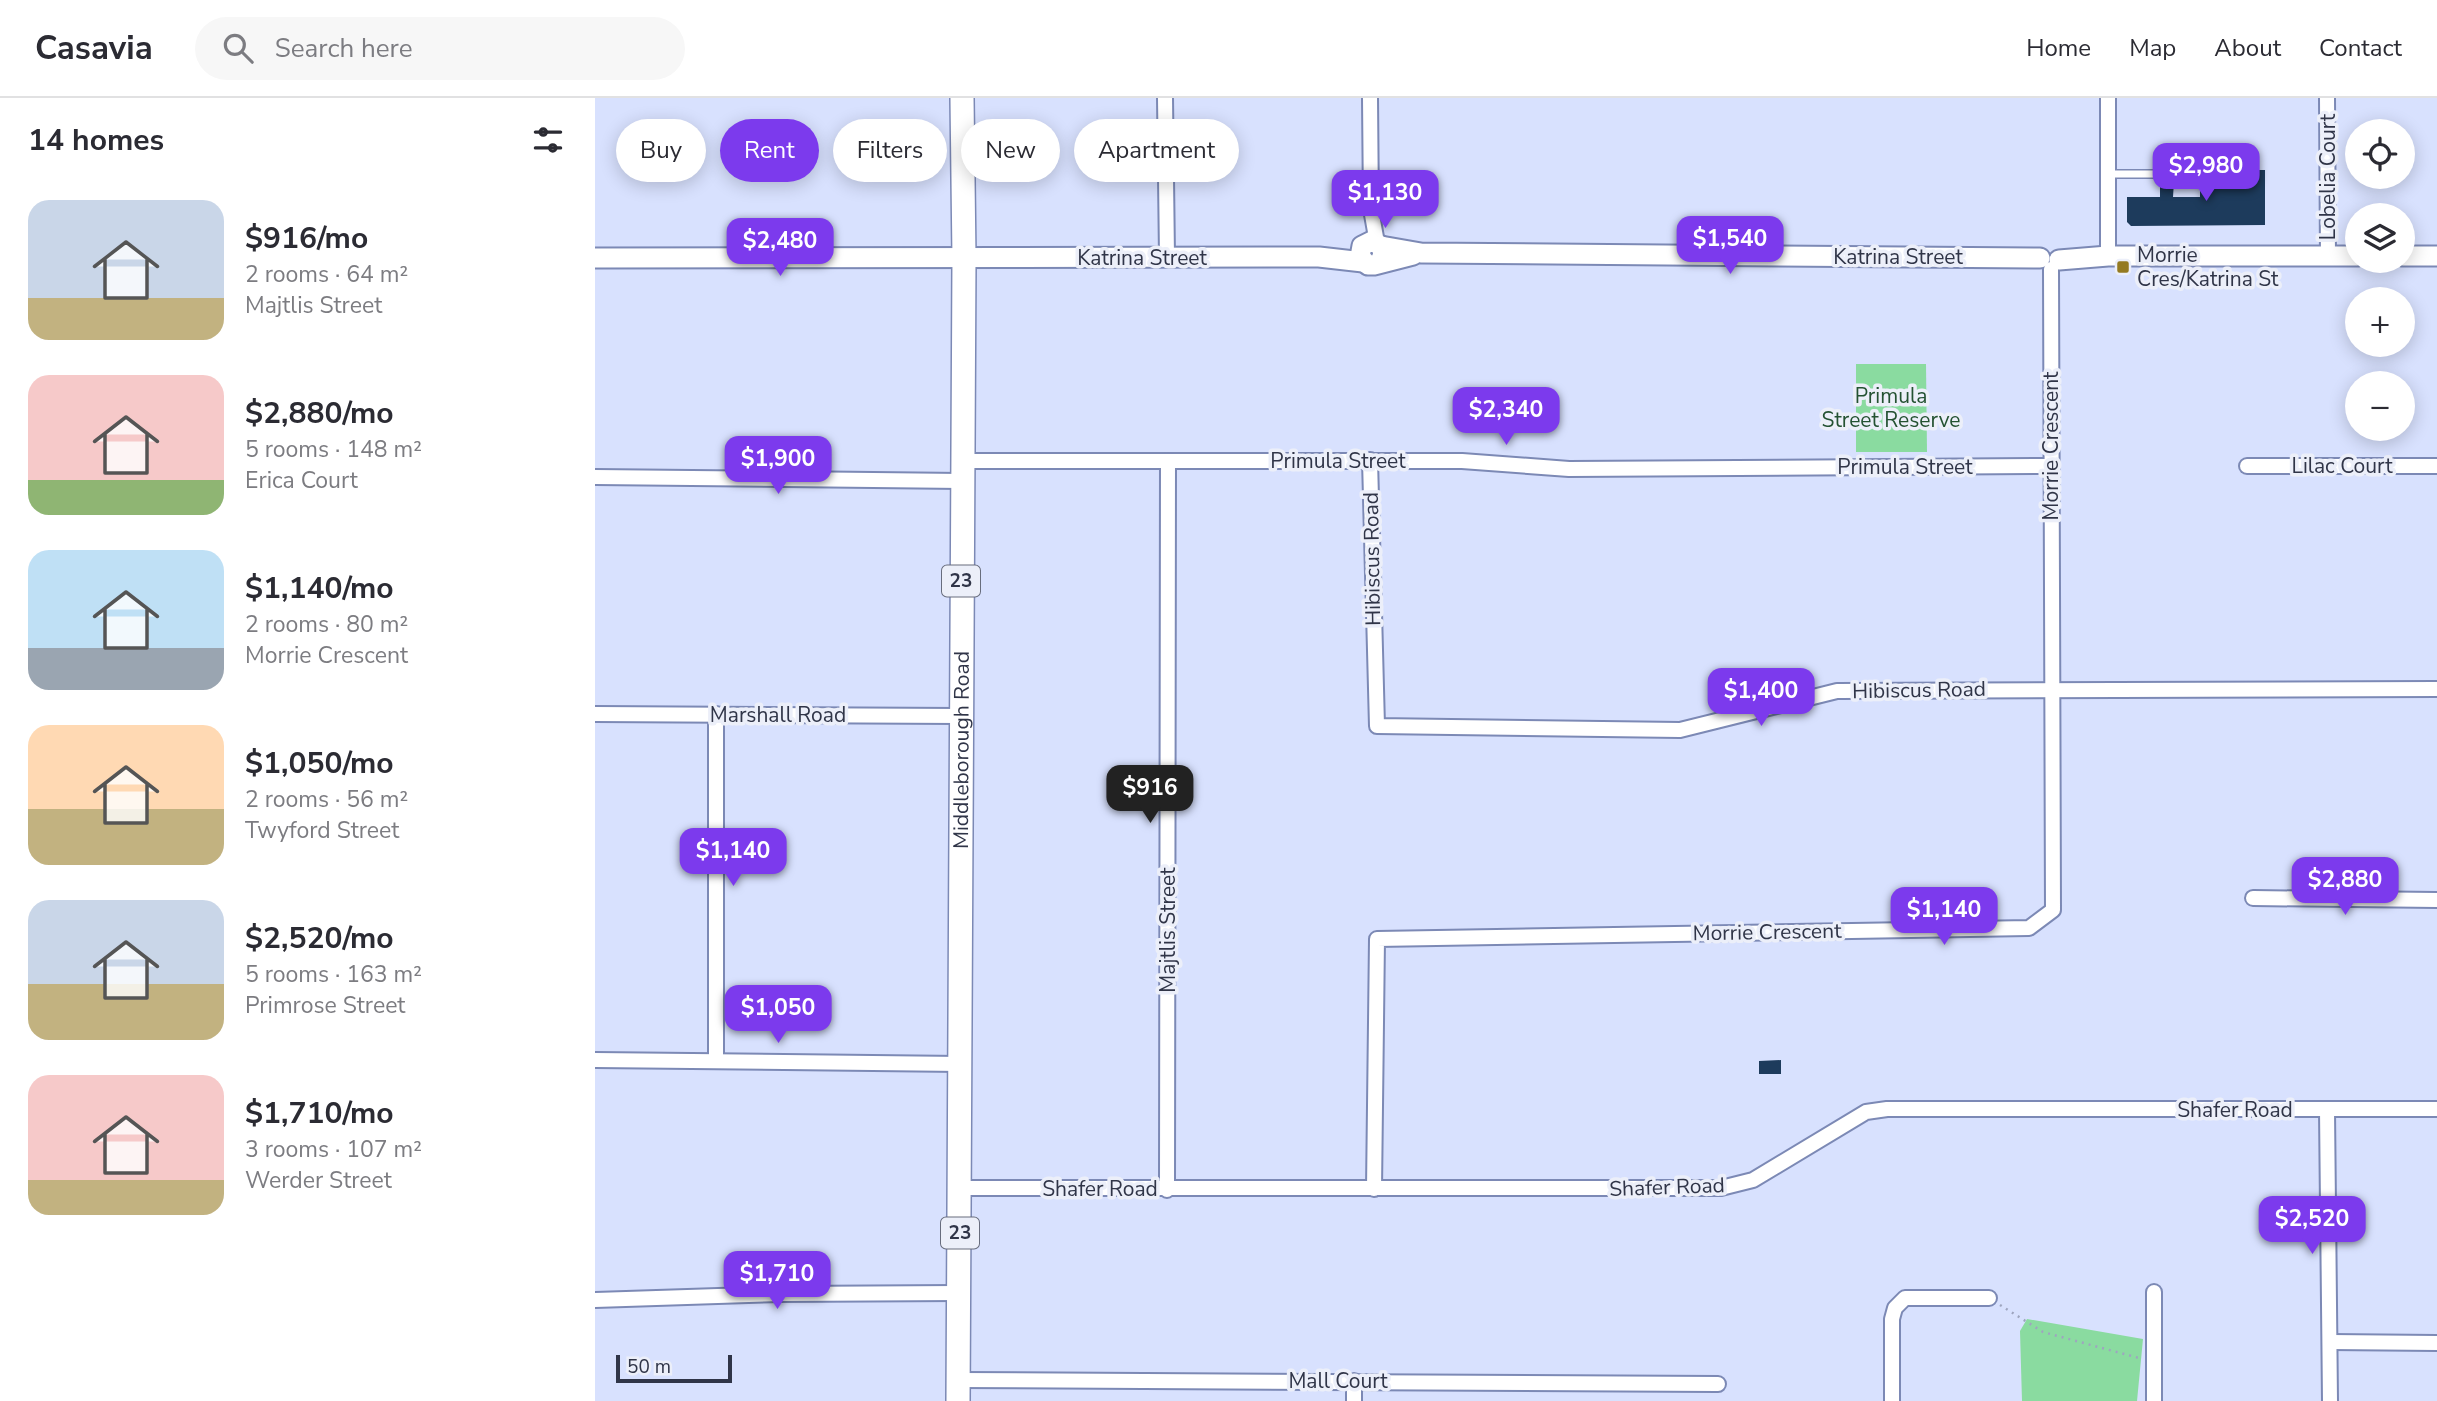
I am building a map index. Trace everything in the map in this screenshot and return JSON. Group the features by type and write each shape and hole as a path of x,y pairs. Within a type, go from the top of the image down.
{"main road":[{"name":"Middleborough Road","path":"958,1391 964,258 962,98"}],"street":[{"path":"1165,98 1167,257"},
{"path":"1370,98 1371,251"},
{"path":"2108,98 2108,256"},
{"name":"Lobelia Court","path":"2327,98 2328,256"},
{"name":"Katrina Street","path":"595,257 1319,257 1371,251 2050,263 2108,256 2345,256"},
{"path":"2415,256 2437,256"},
{"name":"Morrie Crescent","path":"1374,1189 1377,939 2029,928 2053,911 2050,263"},
{"name":"Hibiscus Road","path":"1370,460 1377,726 1680,730 1837,691 2053,688 2437,689"},
{"name":"Primula Street","path":"595,477 962,471 1168,461 1462,461 1569,469 2050,467"},
{"name":"Majtlis Street","path":"1167,1189 1168,461"},
{"name":"Lilac Court","path":"2247,466 2437,466"},
{"name":"Marshall Road","path":"595,714 960,716"},
{"path":"716,714 716,1061"},
{"path":"2253,898 2437,900"},
{"path":"595,1060 961,1065"},
{"name":"Shafer Road","path":"961,1188 1721,1188 1753,1180 1866,1112 1887,1109 2437,1109"},
{"path":"2326,1110 2330,1401"},
{"path":"2154,1292 2154,1401"},
{"path":"595,1300 781,1294 958,1293"},
{"path":"1892,1401 1892,1319 1895,1308 1905,1298 1989,1298"},
{"path":"2330,1342 2437,1343"},
{"path":"1354,1381 1354,1401"},
{"name":"Mall Court","path":"958,1391 1354,1381 1719,1384"}],"lane":[{"path":"2108,174 2196,174"}],"path":[{"path":"1989,1298 2043,1332 2156,1364"}],"green space":[{"name":"Primula Street Reserve","path":"1856,364 1926,364 1927,452 1856,452"},
{"path":"2027,1319 2143,1339 2137,1401 2022,1401 2020,1331"}],"building":[{"path":"2217,170 2265,170 2265,225 2131,226 2127,222 2127,197 2160,197 2160,181 2174,181 2173,197 2200,197 2200,178 2217,176"},
{"path":"1781,1060 1781,1074 1759,1074 1759,1061"}],"place":[{"name":"Morrie Cres/Katrina St","path":"2123,267"}]}
